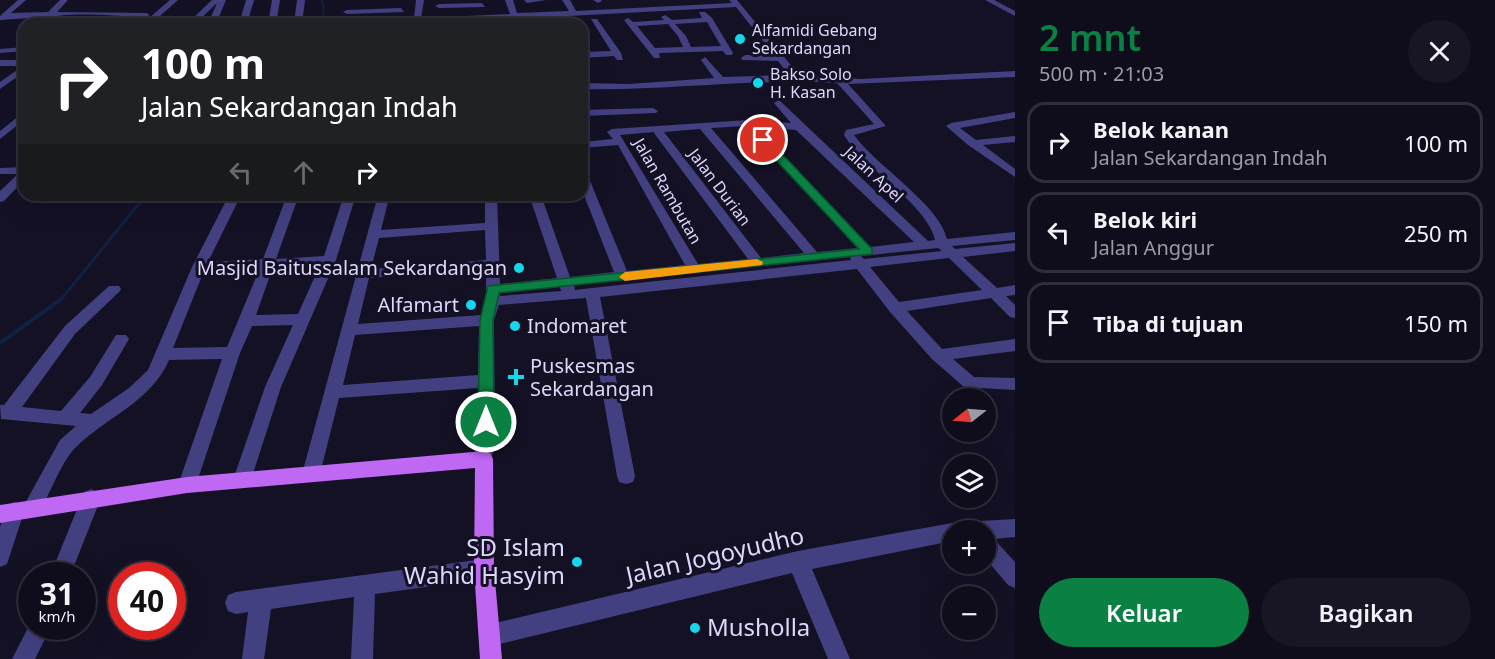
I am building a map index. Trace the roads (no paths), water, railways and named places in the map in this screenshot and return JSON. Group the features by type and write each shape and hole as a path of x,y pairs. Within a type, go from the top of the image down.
{"main road":[{"path":"16,511 187,485 484,459 484,569 492,659"}],"street":[{"path":"2,17 22,0"},
{"path":"46,18 64,0"},
{"path":"148,18 174,0"},
{"path":"197,18 216,0"},
{"path":"214,18 222,0"},
{"path":"245,18 250,0"},
{"path":"273,18 276,0"},
{"path":"299,18 301,0"},
{"path":"390,10 392,0"},
{"path":"418,18 420,0"},
{"path":"509,0 514,14"},
{"path":"526,1 540,0"},
{"path":"568,0 575,11"},
{"path":"989,0 1015,14"},
{"path":"439,6 453,2 481,3 490,18"},
{"path":"490,18 663,12 735,2 794,76 800,79 841,82 1015,74"},
{"path":"343,4 364,3 364,18"},
{"path":"347,12 401,10"},
{"path":"663,12 630,22 655,54 688,49 727,51 710,23 698,10"},
{"path":"490,18 514,14 557,16 575,11 663,12 710,23"},
{"path":"663,12 688,49"},
{"path":"96,18 102,14"},
{"path":"2,17 113,14 134,18"},
{"path":"588,55 619,56 594,24"},
{"path":"0,51 18,49"},
{"path":"745,58 780,58"},
{"path":"705,60 720,80"},
{"path":"0,63 18,63"},
{"path":"0,86 18,72"},
{"path":"588,112 720,80 787,79 794,76"},
{"path":"841,82 881,126 854,130 849,135 859,150 939,231 946,249 1015,313"},
{"path":"588,87 644,99"},
{"name":"Jalan Durian","path":"644,99 661,130 757,262"},
{"name":"Jalan Apel","path":"779,103 799,127 926,246"},
{"path":"1012,170 951,126 1015,115"},
{"path":"0,136 18,120"},
{"path":"661,130 748,123 799,127"},
{"path":"748,123 860,257 895,308 938,355 970,383 1015,384"},
{"path":"704,127 814,257"},
{"name":"Jalan Rambutan","path":"661,130 613,131 706,272"},
{"path":"0,146 18,131"},
{"path":"972,142 1015,139"},
{"path":"588,145 621,142"},
{"path":"0,171 18,172"},
{"path":"0,198 18,178"},
{"path":"588,192 623,277"},
{"path":"0,557 16,511 39,491 66,445 94,421 146,384 155,374 199,267 232,201"},
{"path":"187,485 232,353 247,321 291,201"},
{"path":"242,480 270,396 329,260 348,201"},
{"path":"311,474 383,201"},
{"path":"484,459 487,320 493,295 491,201"},
{"path":"537,201 568,289"},
{"path":"374,234 492,226"},
{"path":"568,289 592,293 757,262 814,257 860,257 926,246 946,249 1015,236"},
{"path":"493,295 568,289 623,277 706,272 946,249 1015,247"},
{"path":"199,267 329,260"},
{"path":"364,274 493,264"},
{"path":"4,412 70,330 114,289"},
{"path":"895,308 1015,290"},
{"path":"592,293 626,476"},
{"path":"247,321 303,320"},
{"path":"348,330 487,320"},
{"path":"66,417 96,381 121,339"},
{"path":"938,355 1015,345"},
{"path":"164,354 232,353"},
{"path":"332,392 486,381"},
{"path":"4,412 94,421"},
{"path":"66,562 91,498"},
{"path":"996,531 1015,528"},
{"name":"Jalan Jogoyudho","path":"491,636 798,561 942,534"},
{"path":"996,558 1015,578"},
{"path":"798,561 839,659"},
{"path":"236,603 484,569"},
{"path":"362,659 365,585"},
{"path":"253,659 261,599"},
{"path":"23,659 33,640"}],"waterway":[{"path":"322,0 324,12 322,18"},
{"path":"59,302 141,201"},
{"path":"0,343 60,300"}],"place":[{"name":"Alfamidi Gebang Sekardangan","path":"740,39"},
{"name":"Bakso Solo H. Kasan","path":"758,83"},
{"name":"Masjid Baitussalam Sekardangan","path":"519,268"},
{"name":"Alfamart","path":"471,305"},
{"name":"Indomaret","path":"515,326"},
{"name":"Puskesmas Sekardangan","path":"516,377"},
{"name":"SD Islam Wahid Hasyim","path":"577,562"},
{"name":"Musholla","path":"695,628"}]}
